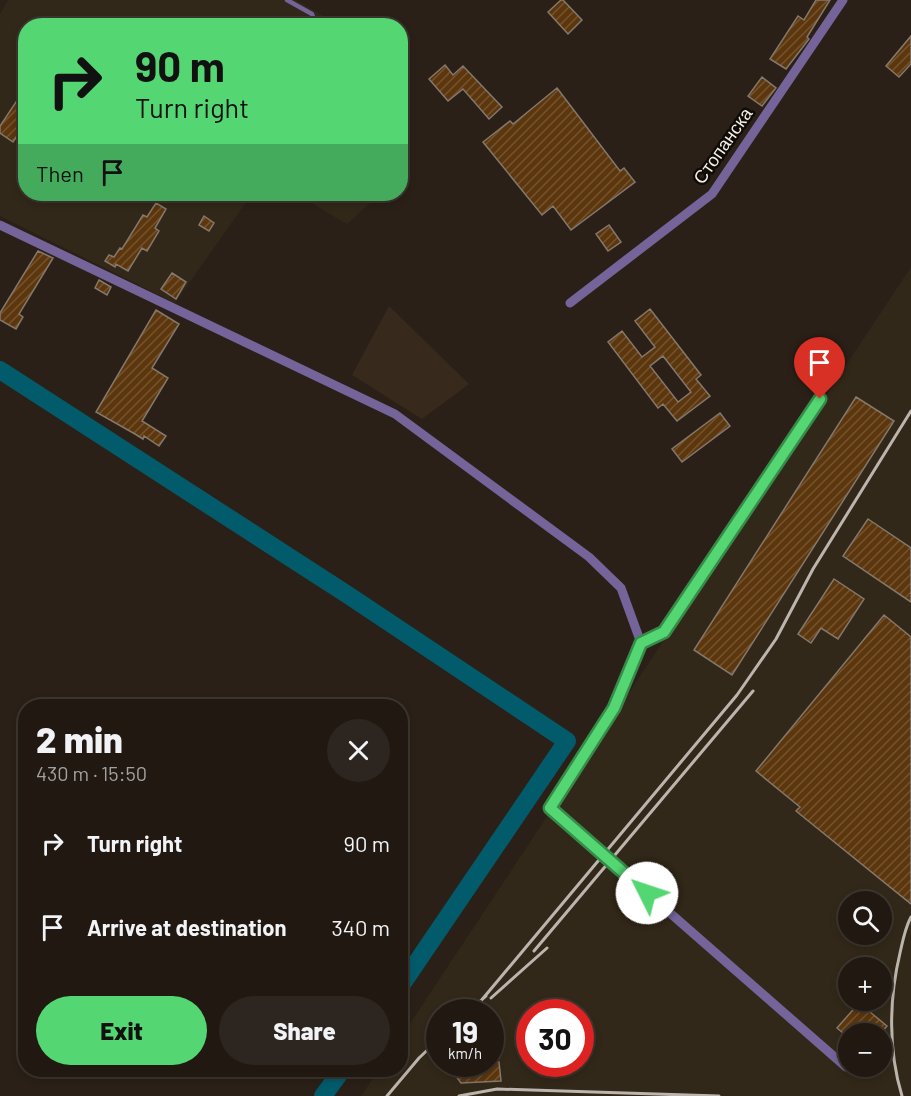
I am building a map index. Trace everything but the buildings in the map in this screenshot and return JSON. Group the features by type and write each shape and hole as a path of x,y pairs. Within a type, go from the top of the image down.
{"street":[{"name":"Стопанска","path":"570,303 712,194 843,0"},
{"path":"0,225 395,414 589,557 621,588 641,643 614,708 550,808 838,1059"}],"lane":[{"path":"287,0 314,18"},
{"path":"641,643 664,632 820,399"}],"shaded area":[{"path":"8,0 296,0 327,18 18,18 18,201 247,201 175,303 0,216 0,14"},
{"path":"308,201 372,201 347,224"},
{"path":"911,267 911,1096 361,1096 374,1077 408,1077 408,1026 426,999 426,1077 504,1077 504,999 426,999"},
{"path":"389,306 469,384 422,419 352,375"}],"waterway":[{"path":"0,370 348,595 567,741 408,975"},
{"path":"323,1096 337,1077"}],"railway":[{"path":"483,999 737,695 776,639 813,569 911,411"},
{"path":"534,951 753,691"},
{"path":"902,1096 894,1061 892,1006 896,970 911,917"},
{"path":"491,998 547,948"},
{"path":"483,999 486,996"},
{"path":"408,1071 426,1051"},
{"path":"387,1096 403,1077"},
{"path":"459,1096 497,1089 719,1096"}],"route":[{"path":"647,893 550,808 614,708 641,643 664,632 820,399"}]}
